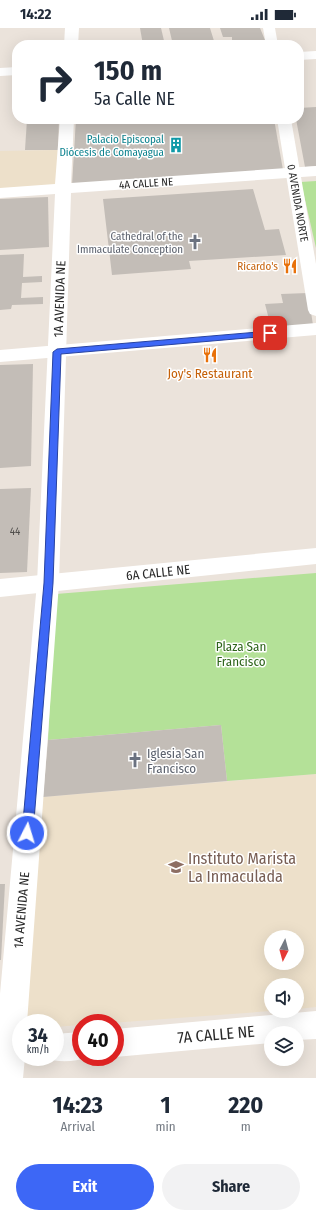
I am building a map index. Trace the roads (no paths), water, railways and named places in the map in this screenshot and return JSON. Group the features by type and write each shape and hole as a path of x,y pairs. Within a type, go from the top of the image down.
{"street":[{"path":"71,40 72,28"},
{"path":"269,28 271,40"},
{"path":"304,56 316,55"},
{"path":"0,72 12,71"},
{"name":"1A AVENIDA NE","path":"9,1059 48,583 67,124"},
{"name":"0 AVENIDA NORTE","path":"285,124 316,310"},
{"name":"4A CALLE NE","path":"0,193 316,171"},
{"path":"0,356 316,329"},
{"name":"6A CALLE NE","path":"0,588 316,556"},
{"name":"7A CALLE NE","path":"124,1042 316,1025"}],"place":[{"name":"Palacio Episcopal Diócesis de Comayagua","path":"176,145"},
{"name":"Cathedral of the Immaculate Conception","path":"195,242"},
{"name":"Ricardo's","path":"290,266"},
{"name":"Joy's Restaurant","path":"210,355"},
{"name":"Iglesia San Francisco","path":"135,760"},
{"name":"Instituto Marista La Inmaculada","path":"176,867"}],"park label":[{"name":"Plaza San Francisco","path":"241,654"}]}
